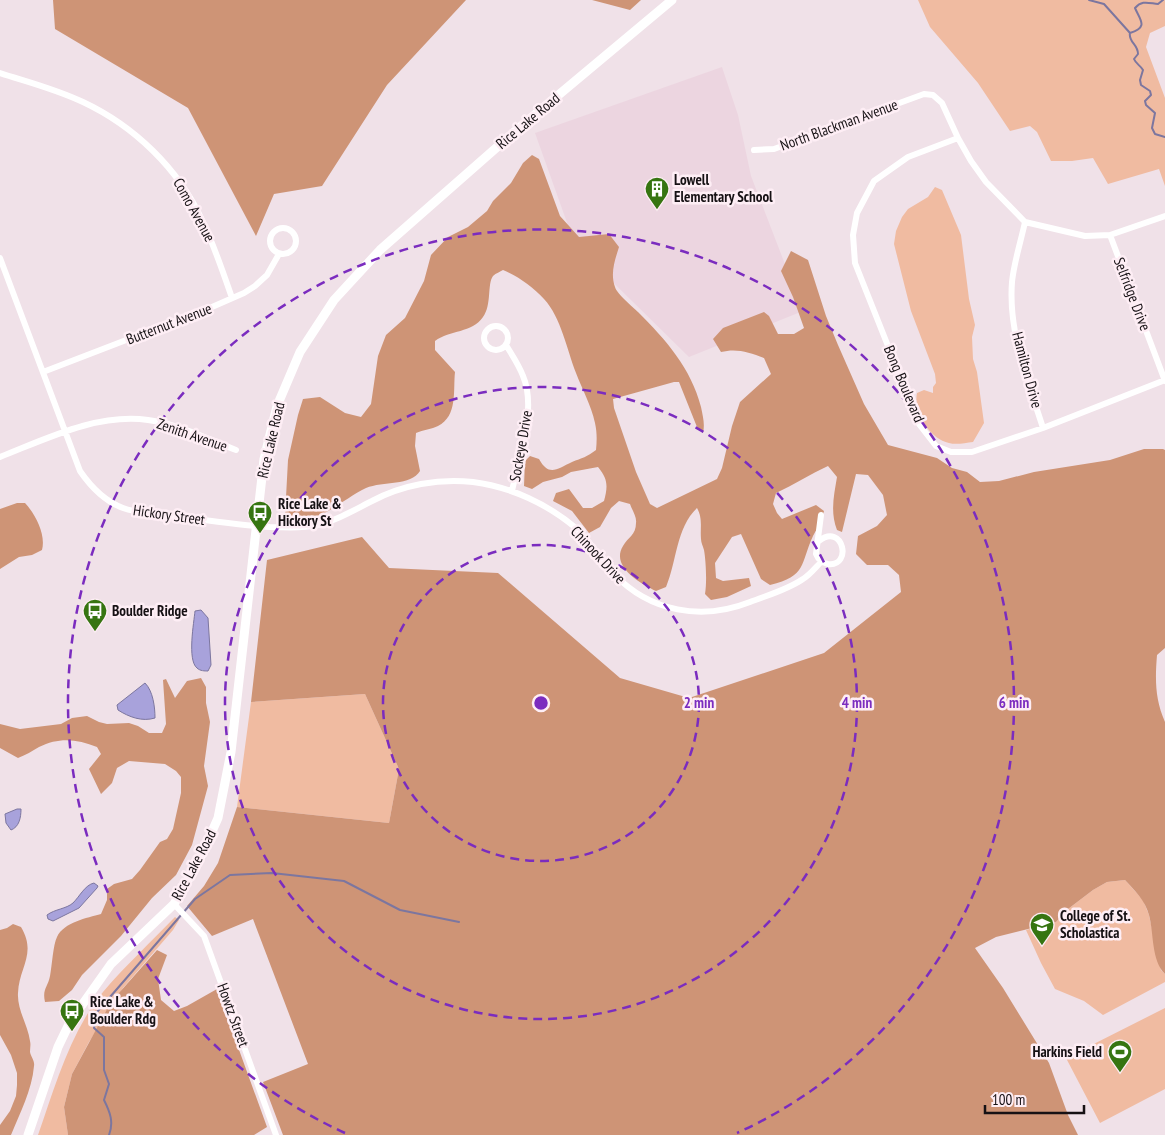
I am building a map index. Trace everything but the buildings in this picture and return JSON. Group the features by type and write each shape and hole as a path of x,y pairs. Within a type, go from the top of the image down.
{"main road":[{"name":"Rice Lake Road","path":"28,1135 58,1047 70,1022 112,964 174,904 198,863 218,818 231,752 264,459 277,406 300,352 334,300 380,250 513,133 672,0"}],"street":[{"name":"Como Avenue","path":"0,73 83,102 115,120 142,140 172,171 196,207 214,248 232,298"},
{"name":"North Blackman Avenue","path":"754,150 774,149 924,94 933,95 942,103 958,138"},
{"path":"958,138 986,182 1025,222 1085,236 1110,235 1165,216"},
{"name":"Bong Boulevard","path":"958,138 908,157 874,181 858,212 853,235 855,263 919,424 936,446 951,452 972,452 1043,428 1165,381"},
{"name":"Hamilton Drive","path":"1025,222 1012,282 1014,321 1021,358 1043,428"},
{"name":"Butternut Avenue","path":"288,229 295,235 296,244 292,252 279,254 275,252 271,245 271,237 276,230 288,229"},
{"name":"Selfridge Drive","path":"1110,235 1165,381"},
{"name":"Butternut Avenue","path":"43,372 232,298 255,286 267,275 279,254"},
{"path":"0,258 43,372"},
{"name":"Sockeye Drive","path":"506,345 524,377 528,399 527,422 512,491"},
{"name":"Hickory Street","path":"43,372 80,471 100,495 125,509 197,520 255,526"},
{"name":"Zenith Avenue","path":"65,432 102,421 148,420 175,426 236,450"},
{"path":"0,457 65,432"},
{"name":"Chinook Drive","path":"255,526 295,528 316,525 343,516 390,493 412,486 437,482 472,482 512,491 554,512 579,531 612,572 626,586 644,597 680,611 691,612 721,611 742,605 788,588 805,578 821,562 830,564 838,561 843,554 839,541 831,537 822,538 819,541"},
{"path":"821,515 819,541 815,550 821,562"},
{"name":"Howtz Street","path":"174,904 204,936 276,1135"}],"shaded area":[{"path":"53,0 466,0 387,85 322,186 274,194 256,236 188,108 55,29"},
{"path":"592,0 641,0 630,10"},
{"path":"918,0 1165,0 1165,26 1150,33 1146,47 1165,98 1165,186 1159,169 1108,184 1093,158 1051,161 1037,132 1030,126 1010,131 978,83 930,27"},
{"path":"722,67 738,115 751,176 803,311 689,357 575,245 535,133"},
{"path":"532,155 539,159 560,216 579,237 609,234 619,247 613,272 616,290 668,344 684,367 697,393 703,417 703,433 697,427 679,382 613,399 614,408 636,472 650,504 657,508 717,479 722,468 740,402 771,374 764,358 742,351 721,352 713,339 723,328 764,312 769,316 778,334 794,334 804,328 781,271 791,251 808,260 826,316 838,345 864,404 888,445 937,458 952,468 967,472 980,482 999,481 1034,472 1110,460 1144,449 1165,450 1165,648 1157,655 1156,689 1165,722 1165,974 1157,961 1151,922 1145,905 1125,880 1107,882 1093,890 1068,909 1056,922 996,937 975,948 1003,988 1049,1063 1068,1115 1078,1135 283,1135 263,1082 308,1064 253,919 212,936 187,906 204,886 218,863 237,807 389,823 399,769 365,694 251,702 267,560 362,537 389,568 498,573 620,678 689,698 824,653 901,592 899,575 888,565 867,565 856,554 858,536 877,526 887,515 883,495 868,475 856,474 842,532 837,530 833,510 837,477 828,466 776,493 773,504 782,519 816,505 824,511 801,568 790,577 770,585 761,579 741,534 732,537 715,563 716,578 723,581 749,578 751,586 727,597 711,600 705,594 705,560 701,540 701,519 697,508 690,516 681,535 666,587 656,591 629,574 624,568 620,554 636,527 636,518 630,504 619,501 611,508 600,527 589,533 572,511 553,501 556,493 569,489 583,508 592,508 604,501 606,483 604,475 598,467 571,472 562,477 543,482 532,489 524,486 525,461 530,456 539,459 550,470 558,469 596,450 596,433 591,410 563,334 550,306 535,290 503,270 494,275 491,280 488,307 483,317 467,329 441,337 435,341 435,350 455,372 453,402 449,416 444,422 436,427 416,433 415,446 420,471 416,476 403,481 366,488 317,516 307,519 296,519 285,516 288,460 303,399 320,397 345,413 361,417 371,404 378,356 386,335 405,318 424,281 431,255 448,237 468,227 487,211 493,201 511,183 523,163"},
{"path":"935,187 942,190 961,235 969,299 975,325 972,337 973,359 977,372 984,423 973,442 961,444 949,443 935,436 920,416 916,400 917,393 924,390 933,393 933,387 936,383 935,374 911,311 894,244 896,231 902,217 908,209 928,197"},
{"path":"17,503 25,503 33,513 43,538 42,550 32,555 19,557 0,569 0,509"},
{"path":"201,610 208,618 211,665 208,671 197,668 192,657 195,611"},
{"path":"201,678 206,687 206,703 210,722 204,766 208,786 192,845 176,875 152,898 121,936 82,975 72,990 59,1001 45,1002 45,991 50,976 57,937 60,932 70,924 101,914 107,900 107,889 114,884 132,879 160,842 167,839 173,829 181,793 181,777 176,771 165,764 129,761 117,768 112,783 101,794 89,769 101,754 97,747 82,742 61,740 46,744 18,758 0,748 0,724 20,729 61,724 72,718 87,716 107,724 129,723 149,733 162,733 166,724 163,680 166,679 175,698 187,681"},
{"path":"145,683 152,695 155,718 136,718 118,710 117,705"},
{"path":"365,694 399,769 389,823 237,807 251,702"},
{"path":"21,809 20,819 16,827 11,830 6,823 5,814"},
{"path":"1125,880 1143,900 1149,915 1161,970 1165,974 1165,982 1103,1015 1084,1001 1055,989 1026,930 1056,922 1068,909 1093,890 1107,882"},
{"path":"94,883 98,886 97,888 79,908 53,921 48,919 47,915 73,903 85,888"},
{"path":"175,917 179,920 173,930 123,988 89,1042 72,1074 64,1107 68,1135 38,1135 64,1060 81,1024 91,1008 120,973"},
{"path":"13,924 21,927 26,937 27,953 19,984 18,999 29,1035 30,1052 34,1064 28,1093 11,1135 0,1135 0,1125 10,1111 16,1096 17,1085 17,1073 11,1055 0,1035 0,930"},
{"path":"157,950 167,955 158,979 161,1000 174,1011 217,989 267,1127 254,1135 68,1135 64,1107 72,1074 111,1002"},
{"name":"Harkins Field","path":"1165,1008 1165,1089 1100,1123 1066,1058"}],"waterway":[{"path":"1089,0 1104,4 1130,33"},
{"path":"1130,33 1140,28 1142,23 1135,8 1143,3 1158,4 1163,0"},
{"path":"1130,33 1130,39 1138,51 1134,59 1143,70 1140,80 1141,85 1150,91 1151,95 1145,101 1146,105 1155,113 1152,128 1155,134 1165,137"},
{"path":"109,1135 111,1117 104,1100 109,1084 104,1070 104,1037 94,1028 97,1012 195,899 230,875 272,873 344,881 400,910 459,922"}],"place":[{"name":"Lowell Elementary School","path":"657,210"},
{"name":"Rice Lake & Hickory St","path":"260,534"},
{"name":"Boulder Ridge","path":"95,632"},
{"name":"College of St. Scholastica","path":"1042,946"},
{"name":"Rice Lake & Boulder Rdg","path":"72,1032"},
{"name":"Harkins Field","path":"1120,1073"}]}
